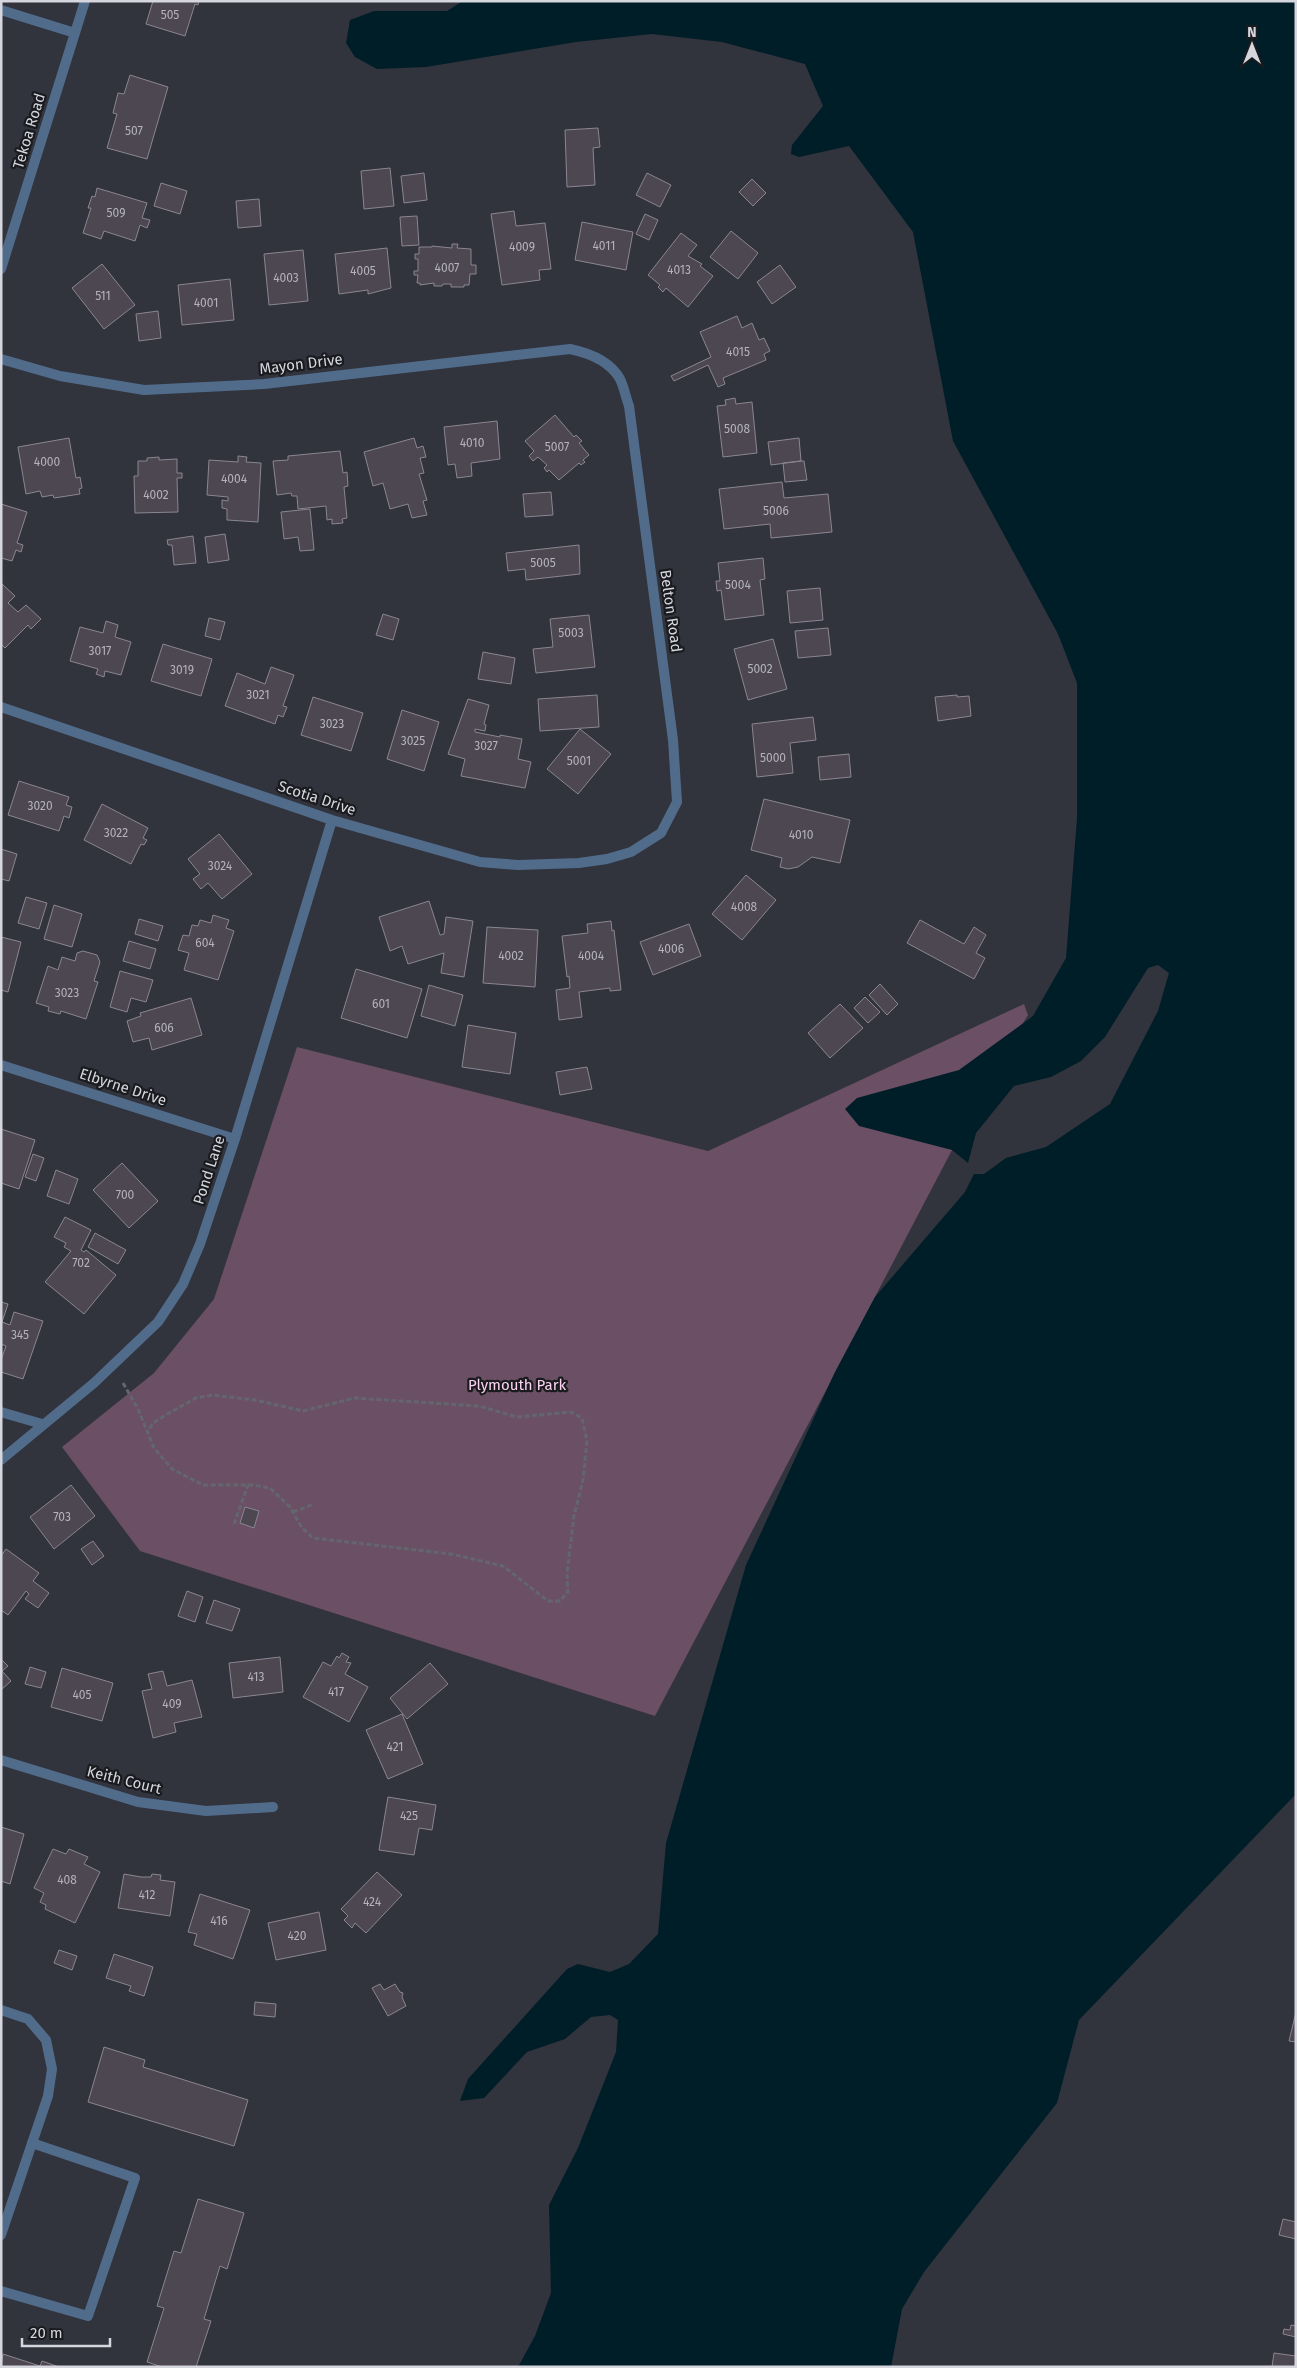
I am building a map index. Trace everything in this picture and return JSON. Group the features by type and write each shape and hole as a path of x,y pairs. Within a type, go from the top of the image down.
{"street":[{"name":"Tekoa Road","path":"1,269 84,1"},
{"path":"1,10 75,33"},
{"name":"Mayon Drive","path":"1,359 60,376 144,390 218,388 264,384 570,349 589,353 603,362"},
{"name":"Belton Road","path":"603,362 620,379 628,406 673,740 677,802 662,833 631,852"},
{"name":"Scotia Drive","path":"1,707 332,820 480,862 518,865 579,863 607,859 631,852"},
{"name":"Pond Lane","path":"1,1460 112,1366 158,1322 183,1284 200,1244 235,1139 332,820"},
{"name":"Elbyrne Drive","path":"1,1065 235,1139"},
{"path":"1,1412 42,1424"},
{"name":"Keith Court","path":"1,1760 138,1802 206,1811 273,1807"},
{"path":"1,2010 28,2019 46,2040 52,2069 48,2096 1,2235"},
{"path":"1,2291 88,2316 134,2178 32,2144"}],"path":[{"path":"112,1366 138,1409 154,1448 172,1469 204,1485 248,1485 270,1488 293,1512 302,1528 313,1538 451,1554 503,1566 548,1601 560,1601 568,1592 567,1573 572,1526 584,1480 587,1441 582,1418 571,1412 517,1417 479,1406 355,1398 303,1411 255,1400 212,1394 196,1398 169,1412 152,1423 148,1432"},
{"path":"234,1524 248,1485"},
{"path":"293,1512 314,1504"}],"green space":[{"name":"Plymouth Park","path":"1024,1004 1028,1015 993,1072 655,1716 140,1551 62,1447 154,1373 214,1299 297,1047 708,1151"}],"water":[{"path":"463,1 1296,1 1296,1794 1079,2020 1057,2103 924,2272 902,2309 891,2367 518,2367 535,2336 551,2293 549,2205 578,2148 616,2052 618,2020 610,2015 591,2017 565,2039 527,2052 484,2098 460,2101 468,2079 567,1969 578,1964 610,1972 629,1964 658,1934 666,1843 746,1565 835,1372 875,1297 965,1192 974,1174 984,1174 1006,1158 1046,1147 1110,1104 1158,1011 1169,973 1158,965 1148,968 1105,1037 1081,1061 1051,1077 1014,1086 976,1133 968,1163 952,1150 859,1126 845,1109 857,1098 959,1070 1033,1016 1066,958 1077,818 1077,683 1058,634 953,441 913,232 849,146 799,157 791,154 792,145 823,106 805,64 722,42 652,34 576,42 426,67 377,69 355,57 346,43 350,20 374,11 447,11"}],"building":[{"path":"153,1 199,1 198,5 195,4 185,36 146,24"},
{"path":"130,75 168,87 147,159 107,148 117,114 113,113 118,93 124,94"},
{"path":"598,128 600,147 593,148 595,185 567,187 565,130"},
{"path":"390,168 394,206 364,209 361,171"},
{"path":"424,173 427,200 404,203 401,176"},
{"path":"647,173 671,185 660,207 636,195"},
{"path":"752,179 766,193 753,206 739,192"},
{"path":"161,183 187,191 180,214 154,206"},
{"path":"97,188 147,203 142,218 150,220 147,228 140,225 135,241 104,231 101,239 83,233 91,208 88,208 92,196 95,197"},
{"path":"259,199 261,226 238,228 236,201"},
{"path":"514,211 516,226 545,223 551,269 539,270 540,280 502,285 491,214"},
{"path":"645,214 658,220 649,240 636,234"},
{"path":"417,216 419,245 402,246 400,217"},
{"path":"582,222 633,232 626,270 575,260"},
{"path":"731,231 758,253 738,279 710,257"},
{"path":"681,233 697,245 688,256 702,264 700,266 713,276 688,307 666,288 663,292 658,287 660,285 648,275"},
{"path":"452,244 458,244 457,248 471,249 471,265 476,265 476,274 470,274 469,285 451,287 451,284 434,286 434,283 420,285 420,283 417,283 418,275 414,275 414,271 418,271 418,259 415,259 415,254 419,254 419,247 452,248"},
{"path":"387,248 391,288 368,294 368,290 339,294 335,254"},
{"path":"303,250 308,301 269,305 264,254"},
{"path":"102,264 135,305 104,329 72,288"},
{"path":"780,265 796,287 772,304 757,282"},
{"path":"230,279 234,320 182,325 178,285"},
{"path":"158,311 161,338 139,341 136,314"},
{"path":"737,316 742,328 752,323 759,340 764,338 770,351 764,354 766,360 723,378 725,384 718,387 708,365 674,381 671,376 711,357 700,332"},
{"path":"735,398 736,404 752,402 757,453 723,457 717,406 726,405 725,400"},
{"path":"555,415 574,437 576,435 582,441 579,443 589,455 583,460 585,462 581,465 579,463 559,480 549,470 547,472 544,468 547,465 538,457 533,461 529,456 534,451 525,441"},
{"path":"497,421 500,459 471,463 472,476 457,478 455,464 448,465 444,427"},
{"path":"69,438 76,478 80,477 82,488 79,489 80,494 54,498 53,495 42,497 40,491 26,494 18,447"},
{"path":"414,438 417,448 423,446 426,457 420,458 424,473 419,474 427,500 423,501 427,515 412,518 408,504 390,509 383,483 373,486 364,452"},
{"path":"799,438 801,461 771,465 768,442"},
{"path":"340,451 343,473 347,472 348,486 344,487 347,518 342,519 343,523 332,524 332,519 327,520 326,506 298,509 297,496 292,496 291,493 277,495 273,461 288,460 288,456"},
{"path":"238,456 247,457 246,462 261,463 258,522 227,520 227,509 222,508 222,500 228,501 228,497 207,495 209,460 238,462"},
{"path":"159,457 159,460 177,459 177,473 182,473 182,478 177,478 178,512 135,513 134,476 138,476 138,461 147,461 147,458"},
{"path":"804,461 807,480 785,482 783,463"},
{"path":"782,482 784,498 828,494 832,532 771,538 770,524 724,529 719,489"},
{"path":"551,492 553,515 525,517 523,494"},
{"path":"1,504 27,512 17,543 23,545 21,552 16,550 12,561 1,558"},
{"path":"310,509 314,550 300,551 298,537 284,539 281,512"},
{"path":"225,534 229,560 208,563 205,537"},
{"path":"193,536 196,563 174,565 172,545 168,545 167,540"},
{"path":"579,545 580,574 526,580 525,569 508,571 506,553"},
{"path":"763,558 765,579 760,580 764,615 725,620 721,590 717,591 716,581 720,581 718,563"},
{"path":"2,584 15,596 8,603 18,612 26,605 41,619 31,629 28,625 5,648 1,644"},
{"path":"820,588 823,620 790,623 787,591"},
{"path":"383,614 399,619 393,640 376,635"},
{"path":"589,615 595,667 536,673 533,649 553,647 550,619"},
{"path":"209,618 225,622 220,640 205,636"},
{"path":"106,621 118,625 115,637 131,642 121,675 105,671 104,677 96,674 98,669 70,661 80,627 103,633"},
{"path":"828,628 831,655 798,658 795,631"},
{"path":"773,639 787,689 748,700 734,649"},
{"path":"163,644 212,659 201,696 151,681"},
{"path":"483,652 515,658 511,684 478,679"},
{"path":"271,667 294,675 283,706 287,707 283,717 278,715 275,724 225,706 237,673 265,684"},
{"path":"597,695 599,727 540,731 538,699"},
{"path":"957,695 957,697 969,696 971,716 938,721 935,697"},
{"path":"313,697 363,713 351,751 301,735"},
{"path":"468,699 489,705 484,724 486,725 485,731 475,729 475,732 522,739 518,759 531,762 525,788 461,776 465,759 448,754"},
{"path":"402,710 439,722 424,771 387,759"},
{"path":"813,717 816,740 790,743 793,773 757,777 752,724"},
{"path":"580,729 611,754 578,794 547,769"},
{"path":"849,754 851,777 820,780 818,757"},
{"path":"19,781 69,797 66,805 72,807 69,818 64,816 59,831 8,815"},
{"path":"764,799 850,820 840,863 812,857 798,867 788,869 780,867 782,858 751,850"},
{"path":"102,804 148,828 143,838 147,840 144,845 141,844 131,864 84,840"},
{"path":"219,834 252,874 222,899 208,883 201,889 193,879 200,874 188,859"},
{"path":"1,849 17,854 9,881 1,879"},
{"path":"746,875 776,900 742,940 712,914"},
{"path":"26,897 47,903 39,929 18,923"},
{"path":"429,901 440,935 444,934 446,917 473,921 464,977 441,973 444,953 408,964 402,946 390,951 379,917"},
{"path":"54,905 82,914 72,947 44,939"},
{"path":"213,915 229,920 226,928 234,931 218,980 184,970 189,953 178,950 183,935 189,936 192,925 198,926 200,920 211,923"},
{"path":"139,919 163,926 158,941 135,934"},
{"path":"920,920 964,944 974,927 986,935 976,953 985,958 974,979 907,943"},
{"path":"611,921 612,931 614,930 621,990 610,991 610,988 579,992 582,1017 559,1020 556,990 570,988 562,936 588,933 587,924"},
{"path":"689,924 701,956 653,975 640,942"},
{"path":"487,927 538,930 535,987 483,983"},
{"path":"1,937 21,942 8,992 1,990"},
{"path":"129,941 156,949 150,969 123,961"},
{"path":"83,951 97,955 100,962 94,981 98,982 86,1019 61,1011 60,1014 48,1011 49,1007 36,1003 48,966 58,970 62,957 75,961 77,953"},
{"path":"356,969 422,989 407,1038 341,1018"},
{"path":"120,971 153,980 146,1002 131,998 127,1012 110,1007"},
{"path":"880,984 898,1004 887,1015 869,995"},
{"path":"429,985 463,995 455,1026 421,1016"},
{"path":"865,997 880,1012 868,1023 854,1008"},
{"path":"191,998 202,1035 152,1050 149,1038 133,1042 127,1021 141,1016 140,1013"},
{"path":"840,1004 863,1028 830,1058 808,1033"},
{"path":"468,1025 516,1033 510,1074 462,1067"},
{"path":"587,1067 592,1089 560,1095 556,1072"},
{"path":"1,1129 35,1140 19,1189 1,1183"},
{"path":"33,1154 44,1158 36,1181 25,1177"},
{"path":"122,1163 158,1201 129,1228 93,1190"},
{"path":"56,1170 78,1179 69,1204 47,1196"},
{"path":"65,1217 91,1230 81,1250 84,1252 86,1250 116,1275 84,1314 45,1282 71,1251 64,1247 66,1243 54,1237"},
{"path":"95,1233 126,1250 118,1264 88,1247"},
{"path":"1,1302 8,1304 2,1322 10,1325 14,1312 43,1321 23,1379 1,1372 1,1360 6,1346 1,1344"},
{"path":"71,1485 95,1516 54,1549 30,1517"},
{"path":"245,1507 259,1511 254,1528 240,1523"},
{"path":"93,1541 104,1556 92,1565 81,1549"},
{"path":"6,1549 39,1573 33,1581 49,1593 38,1608 25,1599 29,1594 26,1591 8,1615 1,1610 1,1556"},
{"path":"187,1591 203,1597 195,1622 178,1616"},
{"path":"214,1600 240,1609 232,1631 206,1623"},
{"path":"342,1653 349,1657 346,1662 351,1663 345,1674 368,1687 349,1722 303,1697 323,1662 331,1666 337,1656 339,1658"},
{"path":"280,1657 283,1692 233,1698 229,1663"},
{"path":"1,1659 8,1666 2,1671 11,1681 1,1690"},
{"path":"430,1663 448,1684 407,1719 390,1698"},
{"path":"30,1667 46,1672 41,1688 25,1684"},
{"path":"62,1668 113,1683 102,1721 51,1707"},
{"path":"163,1671 167,1686 192,1680 202,1717 174,1723 176,1732 153,1738 142,1691 152,1689 148,1674"},
{"path":"402,1714 423,1764 388,1779 366,1730"},
{"path":"388,1797 436,1805 432,1830 419,1828 414,1855 379,1850"},
{"path":"1,1827 24,1834 10,1884 1,1881"},
{"path":"53,1849 66,1854 69,1849 88,1857 84,1864 100,1872 75,1923 45,1909 46,1905 40,1902 44,1893 34,1888"},
{"path":"377,1872 402,1895 366,1933 355,1923 352,1928 344,1920 348,1916 341,1909"},
{"path":"124,1874 141,1877 151,1877 152,1874 161,1875 160,1880 175,1882 170,1916 118,1908"},
{"path":"200,1894 250,1910 233,1959 194,1945 197,1934 188,1932"},
{"path":"319,1912 326,1950 276,1960 268,1923"},
{"path":"59,1950 77,1956 72,1970 54,1963"},
{"path":"114,1954 153,1967 144,1996 129,1991 131,1986 106,1978"},
{"path":"380,1984 384,1990 395,1984 400,1992 403,1993 402,1997 406,2006 388,2016 372,1988"},
{"path":"255,2002 276,2004 275,2017 254,2015"},
{"path":"1296,2012 1296,2042 1289,2041"},
{"path":"104,2047 145,2060 143,2067 248,2100 234,2146 88,2102"},
{"path":"198,2199 244,2213 227,2269 220,2266 204,2319 211,2321 196,2367 162,2367 147,2362 164,2308 157,2306 174,2251 181,2253"},
{"path":"1283,2219 1296,2222 1296,2239 1279,2235"},
{"path":"1291,2325 1296,2326 1296,2337 1283,2334 1284,2329 1290,2330"},
{"path":"1274,2353 1296,2356 1295,2367 1272,2367"},
{"path":"3,2354 40,2366 42,2361 59,2367 1,2367"}]}
